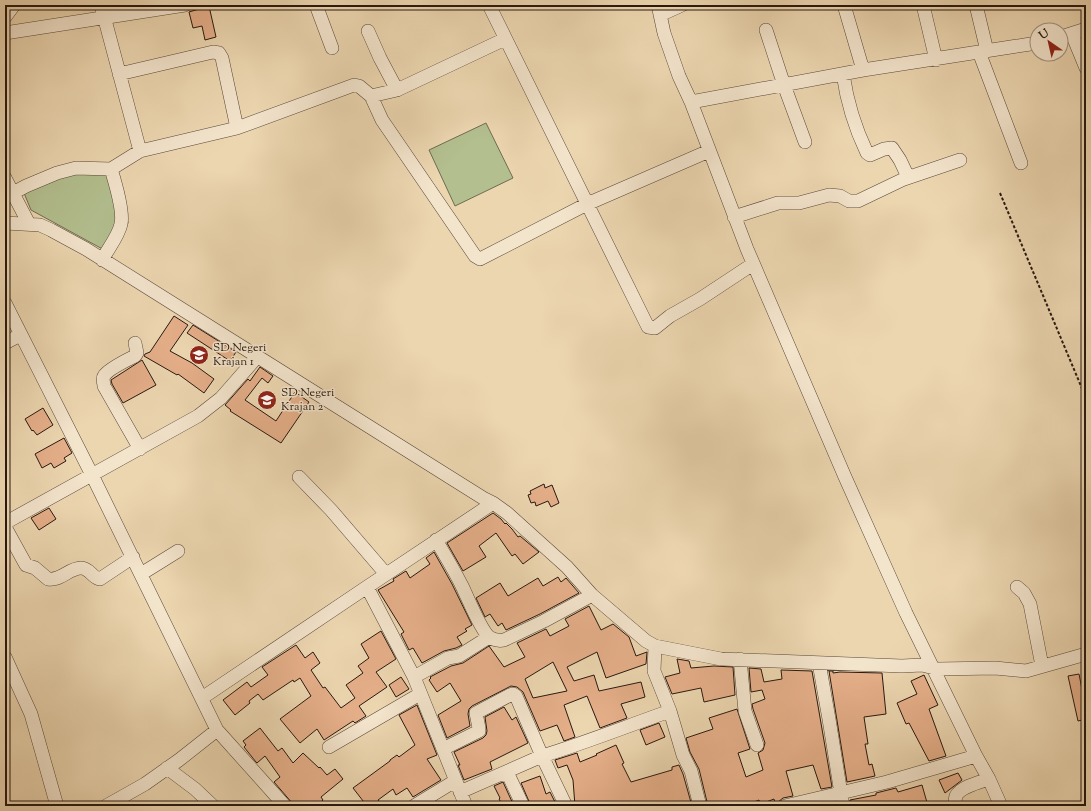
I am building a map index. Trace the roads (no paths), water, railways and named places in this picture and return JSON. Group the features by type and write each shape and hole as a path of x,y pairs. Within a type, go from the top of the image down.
{"street":[{"path":"5,17 14,5"},
{"path":"5,33 103,11 185,5"},
{"path":"316,5 332,48"},
{"path":"489,5 648,327 655,328 670,316 700,299 753,264"},
{"path":"682,5 659,10 664,33 678,76 690,102 734,217 845,478 906,613 1001,806"},
{"path":"844,5 863,70"},
{"path":"923,5 936,60"},
{"path":"976,5 983,51 1021,163"},
{"path":"103,11 140,151"},
{"path":"1069,35 1086,29"},
{"path":"766,30 805,142"},
{"path":"368,31 397,90"},
{"path":"371,96 397,90 505,39"},
{"path":"1069,39 1086,68"},
{"path":"690,102 863,70 936,60 1029,44"},
{"path":"119,74 213,52 219,53 222,58 237,128"},
{"path":"843,74 845,93 853,121 867,153 870,156 892,148 900,160 908,178"},
{"path":"13,193 56,173 76,168 112,168 140,151 237,128 354,85 359,86 371,96 382,120 475,256 477,258 483,258 587,204 709,151"},
{"path":"734,217 778,203 799,203 829,195 840,196 849,201 858,201 908,178 960,160"},
{"path":"102,260 121,224 122,216 112,168"},
{"path":"5,178 29,224"},
{"path":"5,222 40,225 51,230 102,260 493,503 507,513 567,567 592,595 646,641 654,646 721,659 902,666 922,665 933,668 995,668 1026,671 1086,654"},
{"path":"5,303 133,557 217,730 285,806"},
{"path":"5,343 20,335"},
{"path":"135,343 137,353 135,356 108,372 104,376 103,380 104,386 140,449"},
{"path":"5,523 198,416 218,401 257,357"},
{"path":"300,477 331,510 386,574"},
{"path":"202,698 493,503"},
{"path":"5,527 26,565 35,568 48,579 58,579 80,568 86,569 96,578 100,579 133,557"},
{"path":"436,540 481,625 489,637 499,641 544,621 592,595"},
{"path":"141,574 178,551"},
{"path":"367,587 414,677 466,806"},
{"path":"1018,587 1024,593 1030,604 1042,666"},
{"path":"414,677 448,658 459,656 489,637"},
{"path":"654,646 654,671 670,711 681,749 691,771 700,806"},
{"path":"5,657 31,714 57,806"},
{"path":"740,660 745,711 757,745"},
{"path":"819,663 842,800"},
{"path":"329,747 420,694"},
{"path":"443,750 479,731 480,728 476,716 477,712 513,694 516,696 566,806"},
{"path":"414,806 458,787 507,772 542,756 575,746 604,734 670,711"},
{"path":"106,806 145,784 217,730"},
{"path":"785,806 842,800 976,756"},
{"path":"167,768 195,789 213,806"},
{"path":"507,772 523,806"},
{"path":"955,806 958,793 966,787 989,779"}],"place":[{"name":"SD Negeri Krajan 1","path":"199,355"},
{"name":"SD Negeri Krajan 2","path":"267,400"}]}
